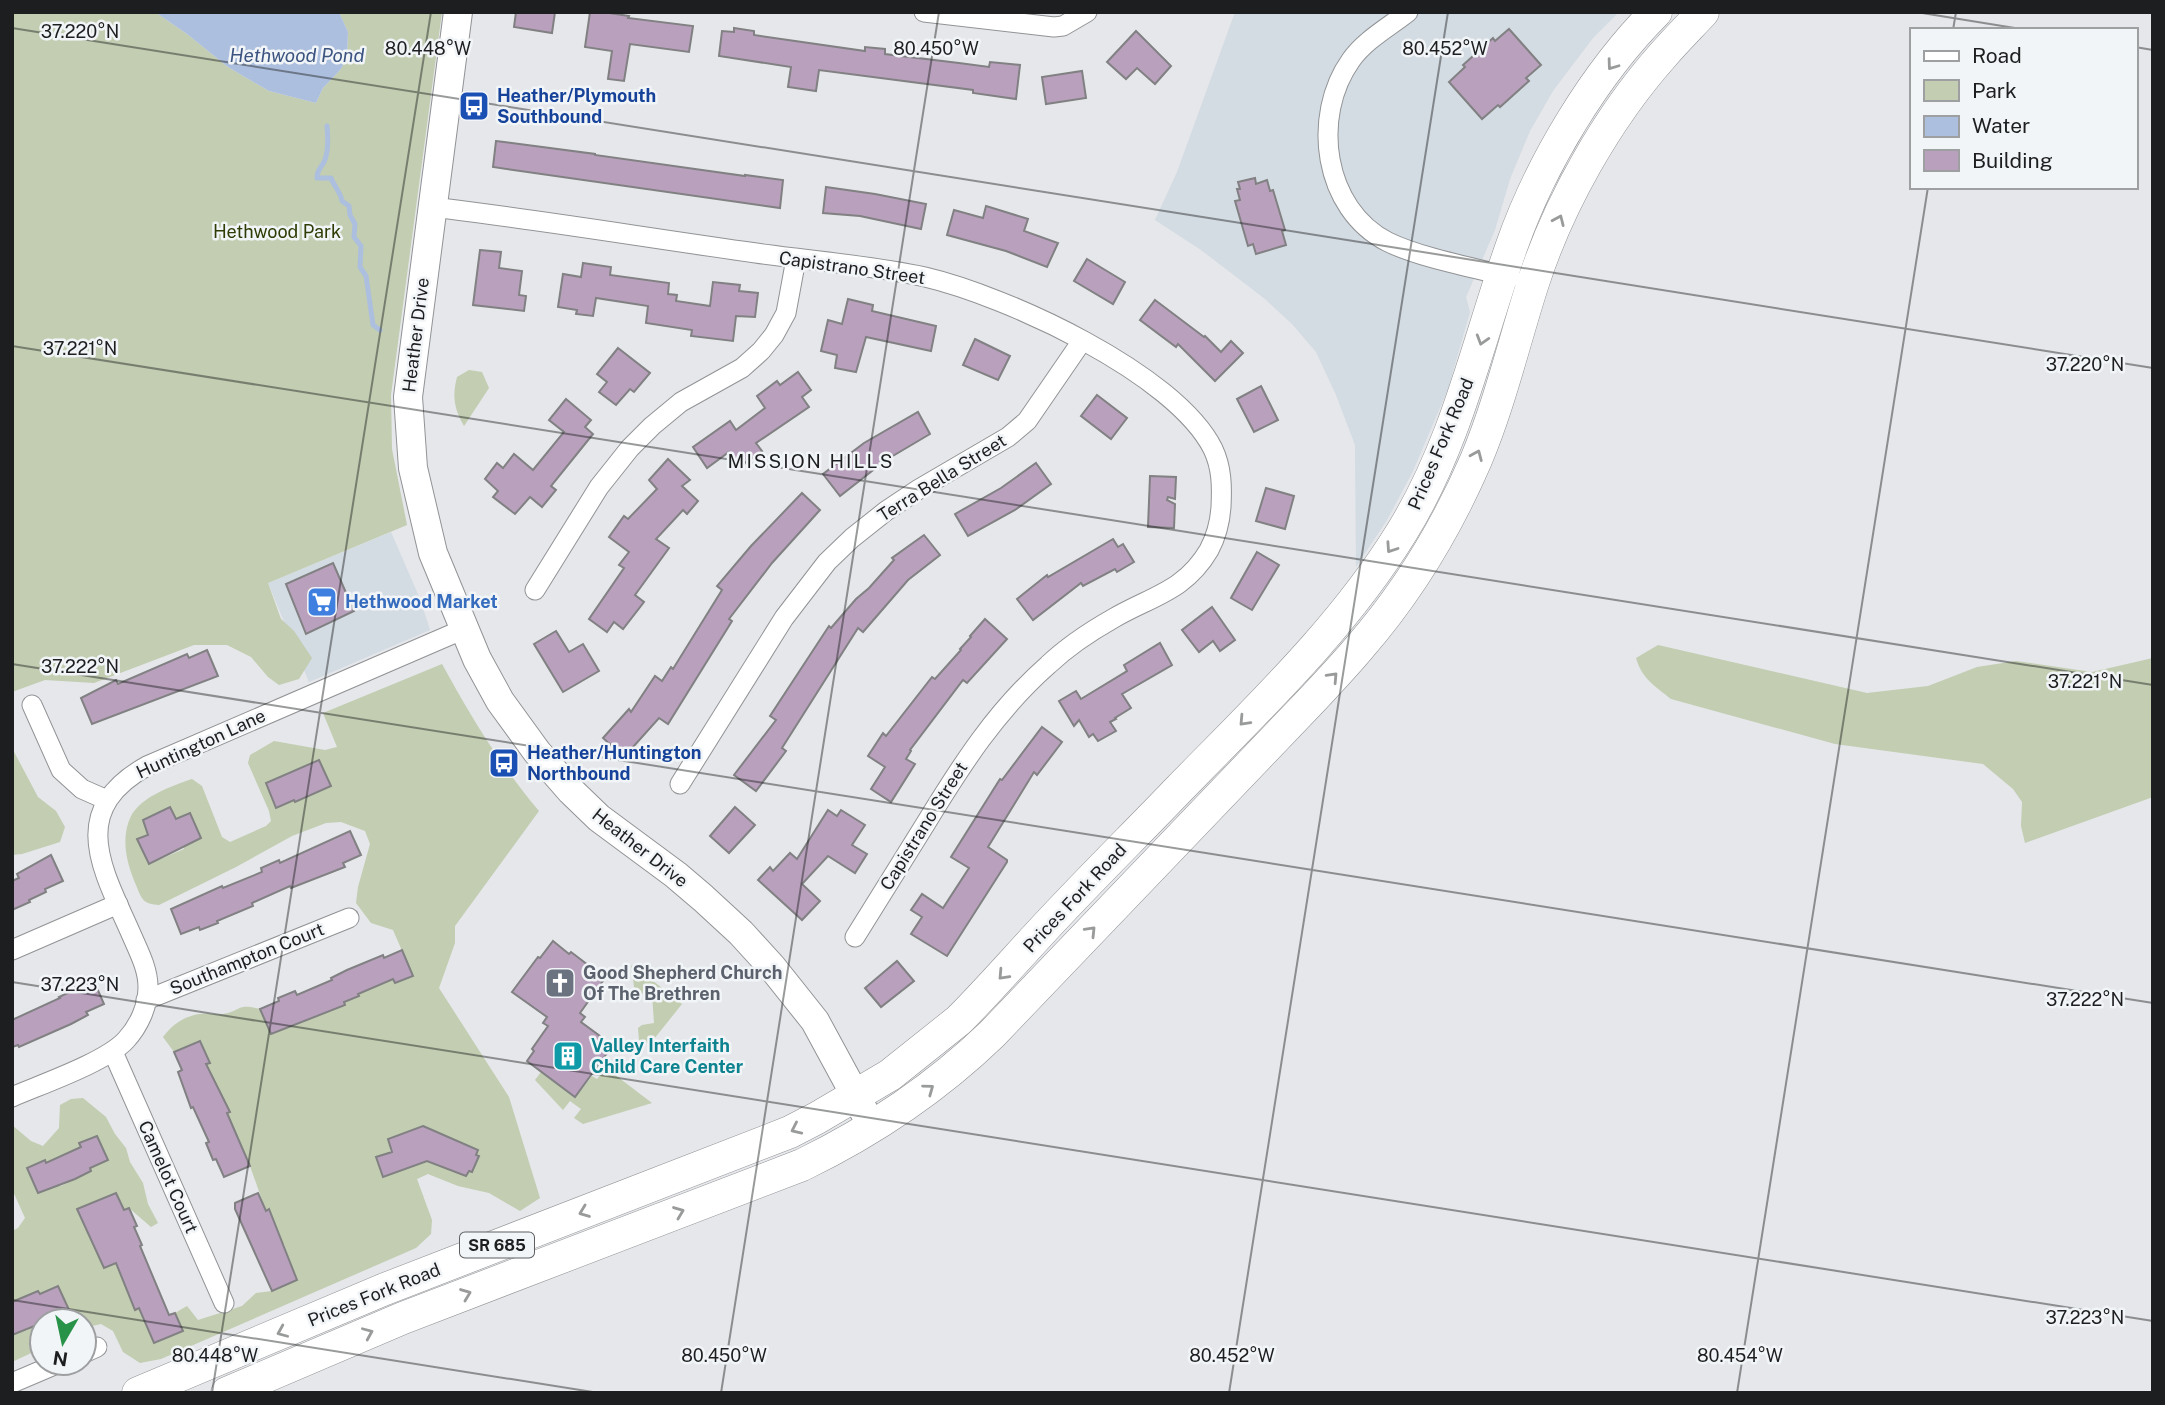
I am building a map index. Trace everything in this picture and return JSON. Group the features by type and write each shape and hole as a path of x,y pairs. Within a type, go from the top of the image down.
{"main road":[{"name":"Prices Fork Road","path":"138,1393 384,1289 790,1132 856,1097 890,1075 959,1020 1234,733 1344,613 1405,528 1438,463 1469,383 1502,275 1530,200 1554,152 1582,106 1621,52 1656,12"},
{"name":"Prices Fork Road","path":"227,1393 402,1318 802,1165 831,1151 907,1104 943,1079 992,1034 1309,703 1372,633 1436,540 1475,461 1494,414 1533,283 1580,177 1618,114 1662,56 1703,12"}],"street":[{"name":"Heather Drive","path":"458,12 410,379 408,414 418,497 433,553 477,659 500,701 545,763 607,824 676,875 741,933 786,983 815,1021 872,1126"},
{"path":"924,12 1054,27 1077,20 1087,12"},
{"path":"1408,12 1356,54 1335,88 1328,122 1329,149 1330,163 1339,189 1356,216 1388,242 1533,283"},
{"name":"Capistrano Street","path":"432,207 884,270 957,286 1008,304 1116,360 1153,384 1183,411 1202,431 1213,449 1220,469 1220,515 1210,548 1203,559 1180,584 1115,617 1050,662 1001,711 968,756 855,937"},
{"path":"535,590 599,487 630,448 681,402 742,368 768,343 786,313 796,259"},
{"name":"Terra Bella Street","path":"680,785 784,618 827,562 886,511 1008,437 1027,421 1082,341"},
{"name":"Huntington Lane","path":"107,800 122,783 147,766 464,629"},
{"path":"12,1097 113,1052 135,1030 144,1010 148,987 144,963 104,869 97,840 101,814 107,800 82,789 61,770 32,705"},
{"path":"12,950 118,904"},
{"name":"Southampton Court","path":"146,1000 348,918"},
{"name":"Camelot Court","path":"113,1052 224,1303"}],"shaded area":[{"path":"1235,12 1619,12 1593,38 1553,91 1530,131 1510,179 1495,230 1466,297 1470,312 1448,389 1413,471 1387,520 1356,567 1355,445 1316,352 1292,324 1265,299 1201,250 1155,220 1177,172"},
{"path":"391,532 420,599 430,630 309,682 268,583"}],"green space":[{"name":"Hethwood Park","path":"12,12 155,12 228,67 269,91 316,103 323,88 341,69 347,57 348,32 339,12 442,12 391,395 392,449 407,525 268,583 281,619 294,631 312,658 299,679 279,685 268,677 251,657 227,645 194,645 94,683 45,680 12,692"},
{"path":"469,370 482,372 489,388 464,426 456,408 455,390 457,377"},
{"path":"1658,645 1867,693 1928,686 1977,667 2016,661 2092,672 2153,658 2153,797 2025,843 2021,826 2022,802 2013,789 1983,764 1835,744 1671,699 1645,677 1636,658"},
{"path":"442,664 487,740 539,811 455,926 455,943 439,988 509,1097 540,1198 520,1211 489,1193 458,1186 428,1174 417,1179 432,1220 431,1234 416,1248 161,1359 140,1363 123,1352 113,1331 98,1325 98,1307 67,1307 58,1286 40,1294 38,1291 12,1308 12,1231 18,1228 25,1218 12,1189 12,1125 31,1141 43,1146 59,1128 60,1105 71,1099 83,1098 106,1117 126,1148 158,1223 151,1227 129,1208 114,1257 131,1290 127,1292 135,1309 139,1308 146,1325 182,1331 175,1313 187,1306 198,1320 242,1306 256,1293 272,1291 297,1280 284,1244 280,1246 276,1226 269,1210 266,1211 227,1113 229,1111 222,1095 217,1096 204,1061 208,1058 201,1041 174,1052 163,1037 174,1025 189,1017 229,1013 243,1007 260,1009 272,1034 342,1006 342,1003 358,996 357,992 393,979 395,983 413,976 393,930 371,923 356,903 370,844 365,831 341,822 326,823 292,836 159,905 148,903 140,896 130,869 125,842 131,816 142,803 192,779 202,786 222,837 230,842 266,826 271,821 269,811 248,763 250,755 274,741 325,750 337,747 323,713","holes":["319,760 331,786 277,808 266,784","190,813 201,838 183,846 184,849 149,864 137,840","423,1126 478,1150 476,1155 479,1157 472,1172 444,1168 422,1159 416,1161 416,1165 384,1177 377,1157 389,1153 391,1148 388,1139","96,1136 108,1160 61,1186 56,1185 38,1193 27,1168 45,1161 46,1163 81,1147 80,1143"]},
{"path":"12,748 38,797 56,811 65,827 60,842 12,855"},
{"path":"633,965 682,1004 650,1044 639,1040 638,1028 654,1023 652,994 635,993"},
{"path":"606,1068 652,1103 583,1124 574,1118 581,1109 570,1101 563,1110 535,1080 541,1072 575,1098 592,1076 597,1079"},
{"path":"28,1330 28,1355 12,1362 12,1335"}],"water":[{"name":"Hethwood Pond","path":"155,12 339,12 348,32 347,57 341,69 323,88 316,103 269,91 228,67"}],"building":[{"path":"516,12 555,12 552,33 514,27"},
{"path":"590,12 693,26 689,52 630,44 624,81 608,79 612,51 585,47"},
{"path":"734,28 754,31 754,35 865,51 865,47 885,49 885,54 989,67 990,62 1020,65 1016,99 973,93 973,90 819,70 816,91 788,87 791,67 719,56 722,31 734,32"},
{"path":"1509,29 1541,65 1526,78 1529,81 1482,119 1449,82 1465,67 1463,65 1493,38 1495,41"},
{"path":"1136,31 1171,66 1155,84 1137,68 1126,79 1107,62"},
{"path":"1082,71 1086,98 1046,104 1042,77"},
{"path":"496,141 783,180 780,208 493,167"},
{"path":"1255,178 1256,184 1267,180 1270,191 1273,190 1285,230 1282,231 1286,245 1256,254 1253,244 1248,246 1235,201 1240,200 1238,182"},
{"path":"826,187 926,204 921,229 860,216 823,213"},
{"path":"986,206 1028,219 1024,231 1058,243 1047,267 1006,251 947,235 954,210 983,218"},
{"path":"480,250 501,252 499,268 522,271 519,295 526,296 524,311 473,305"},
{"path":"1087,259 1125,282 1113,304 1074,281"},
{"path":"583,263 611,267 610,275 669,283 668,294 677,295 676,301 710,306 713,282 740,285 739,291 758,293 755,317 736,316 733,341 691,336 692,330 646,323 648,306 596,298 593,316 576,314 577,310 558,307 563,274 581,277"},
{"path":"848,299 873,305 872,311 936,326 931,351 866,337 856,372 835,368 837,355 821,351 828,320 842,324"},
{"path":"1155,300 1205,336 1221,352 1231,341 1243,353 1215,381 1178,344 1176,347 1140,320"},
{"path":"975,339 1010,356 998,380 963,365"},
{"path":"618,348 650,373 634,392 630,389 616,405 599,392 607,382 597,374"},
{"path":"798,372 811,390 802,397 809,407 756,443 762,451 740,467 729,452 707,468 693,447 730,421 736,430 765,408 757,396 777,381 780,385"},
{"path":"1261,386 1278,420 1254,432 1237,399"},
{"path":"1097,395 1127,418 1111,439 1081,416"},
{"path":"566,399 591,420 585,427 593,434 551,486 556,490 542,507 530,497 515,514 493,497 498,491 485,479 497,463 503,468 514,454 533,470 564,432 549,420"},
{"path":"918,412 930,434 886,460 840,496 823,474 864,443"},
{"path":"668,459 690,480 682,486 698,501 687,514 683,510 656,539 669,548 635,595 644,602 623,629 614,622 607,632 589,619 624,568 619,565 629,552 609,537 624,516 628,519 657,489 649,480"},
{"path":"1036,463 1051,484 1015,510 968,536 955,514 1001,488"},
{"path":"1150,476 1176,477 1175,499 1168,497 1167,500 1175,504 1174,528 1148,527"},
{"path":"1266,488 1294,496 1285,529 1256,521"},
{"path":"802,493 820,510 772,563 729,619 732,621 668,724 659,718 624,757 603,738 629,709 631,712 655,676 662,681 671,667 673,669 722,590 717,586"},
{"path":"924,535 940,555 908,580 863,632 858,628 782,748 786,751 756,791 734,775 776,720 770,716 829,626 831,628 869,588 894,560 892,558"},
{"path":"1113,539 1118,547 1123,544 1134,562 1083,586 1081,583 1033,620 1017,599 1047,575 1048,577"},
{"path":"1257,552 1279,565 1252,610 1231,598"},
{"name":"Hethwood Market","path":"333,563 354,611 306,634 286,584"},
{"path":"1212,607 1235,640 1220,651 1213,641 1199,652 1182,630"},
{"path":"985,619 1007,639 967,683 963,680 910,750 906,759 915,764 891,802 871,789 885,767 868,756 883,733 886,736 932,677 935,679"},
{"path":"556,631 569,652 583,644 599,671 563,692 534,644"},
{"path":"1160,643 1172,665 1122,694 1131,708 1110,722 1116,731 1098,741 1093,734 1089,737 1079,720 1074,726 1059,701 1076,691 1081,699 1127,671 1124,665"},
{"path":"207,650 218,676 92,724 81,698 116,680 118,684 187,654 189,658"},
{"path":"1042,727 1062,742 1037,775 1034,772 988,847 1007,862 947,956 911,934 922,917 911,910 922,894 943,908 969,868 951,857 1000,779 1002,780"},
{"path":"319,760 331,786 276,808 266,783"},
{"path":"170,807 176,819 190,813 201,838 149,864 137,839 148,835 143,820"},
{"path":"735,807 755,825 729,853 710,836"},
{"path":"828,810 837,816 841,810 865,825 852,845 867,854 855,873 828,856 802,884 820,901 802,920 758,880 770,867 773,871 790,853 797,859"},
{"path":"350,831 361,855 343,863 345,867 291,888 290,886 252,903 253,906 217,921 218,923 181,934 171,909 262,872 261,868 279,860 280,863"},
{"path":"51,855 63,881 12,910 12,881 19,878 17,874"},
{"path":"553,941 605,978 580,1013 585,1017 581,1022 604,1039 602,1042 610,1049 575,1097 527,1061 548,1026 543,1023 547,1017 512,992"},
{"path":"402,950 413,976 395,983 393,979 358,994 359,996 344,1002 345,1005 271,1034 260,1009 279,1001 278,998 295,991 297,995 332,980 331,978 347,970"},
{"path":"897,961 914,981 881,1007 865,988"},
{"path":"93,979 104,1004 86,1012 88,1015 71,1024 19,1047 12,1047 12,1020"},
{"path":"200,1041 210,1063 206,1064 230,1112 227,1113 250,1166 224,1177 216,1159 213,1160 206,1143 209,1142 193,1107 191,1108 178,1072 182,1070 174,1052"},
{"path":"423,1126 478,1150 476,1155 479,1156 472,1172 469,1171 466,1176 427,1161 383,1177 376,1157 392,1152 388,1139"},
{"path":"97,1136 108,1160 75,1179 38,1193 27,1168 45,1160 46,1163 81,1147 79,1143"},
{"path":"116,1193 124,1210 129,1208 137,1226 134,1227 142,1245 140,1246 169,1315 175,1313 183,1331 154,1343 139,1308 135,1310 116,1263 104,1268 77,1209"},
{"path":"258,1193 266,1211 269,1209 297,1280 272,1291 235,1209 235,1203"},
{"path":"58,1286 68,1307 28,1307 28,1329 12,1335 12,1302 38,1291 40,1294"}],"waterway":[{"path":"327,126 327,154 317,178 331,178 342,201 349,206 355,224 354,237 361,246 360,267 366,276 373,325 380,330"}],"place":[{"name":"Heather/Plymouth Southbound","path":"474,106"},
{"name":"Hethwood Market","path":"322,602"},
{"name":"Heather/Huntington Northbound","path":"504,763"},
{"name":"Good Shepherd Church Of The Brethren","path":"560,983"},
{"name":"Valley Interfaith Child Care Center","path":"568,1056"}],"district":[{"name":"MISSION HILLS","path":"811,461"}]}
